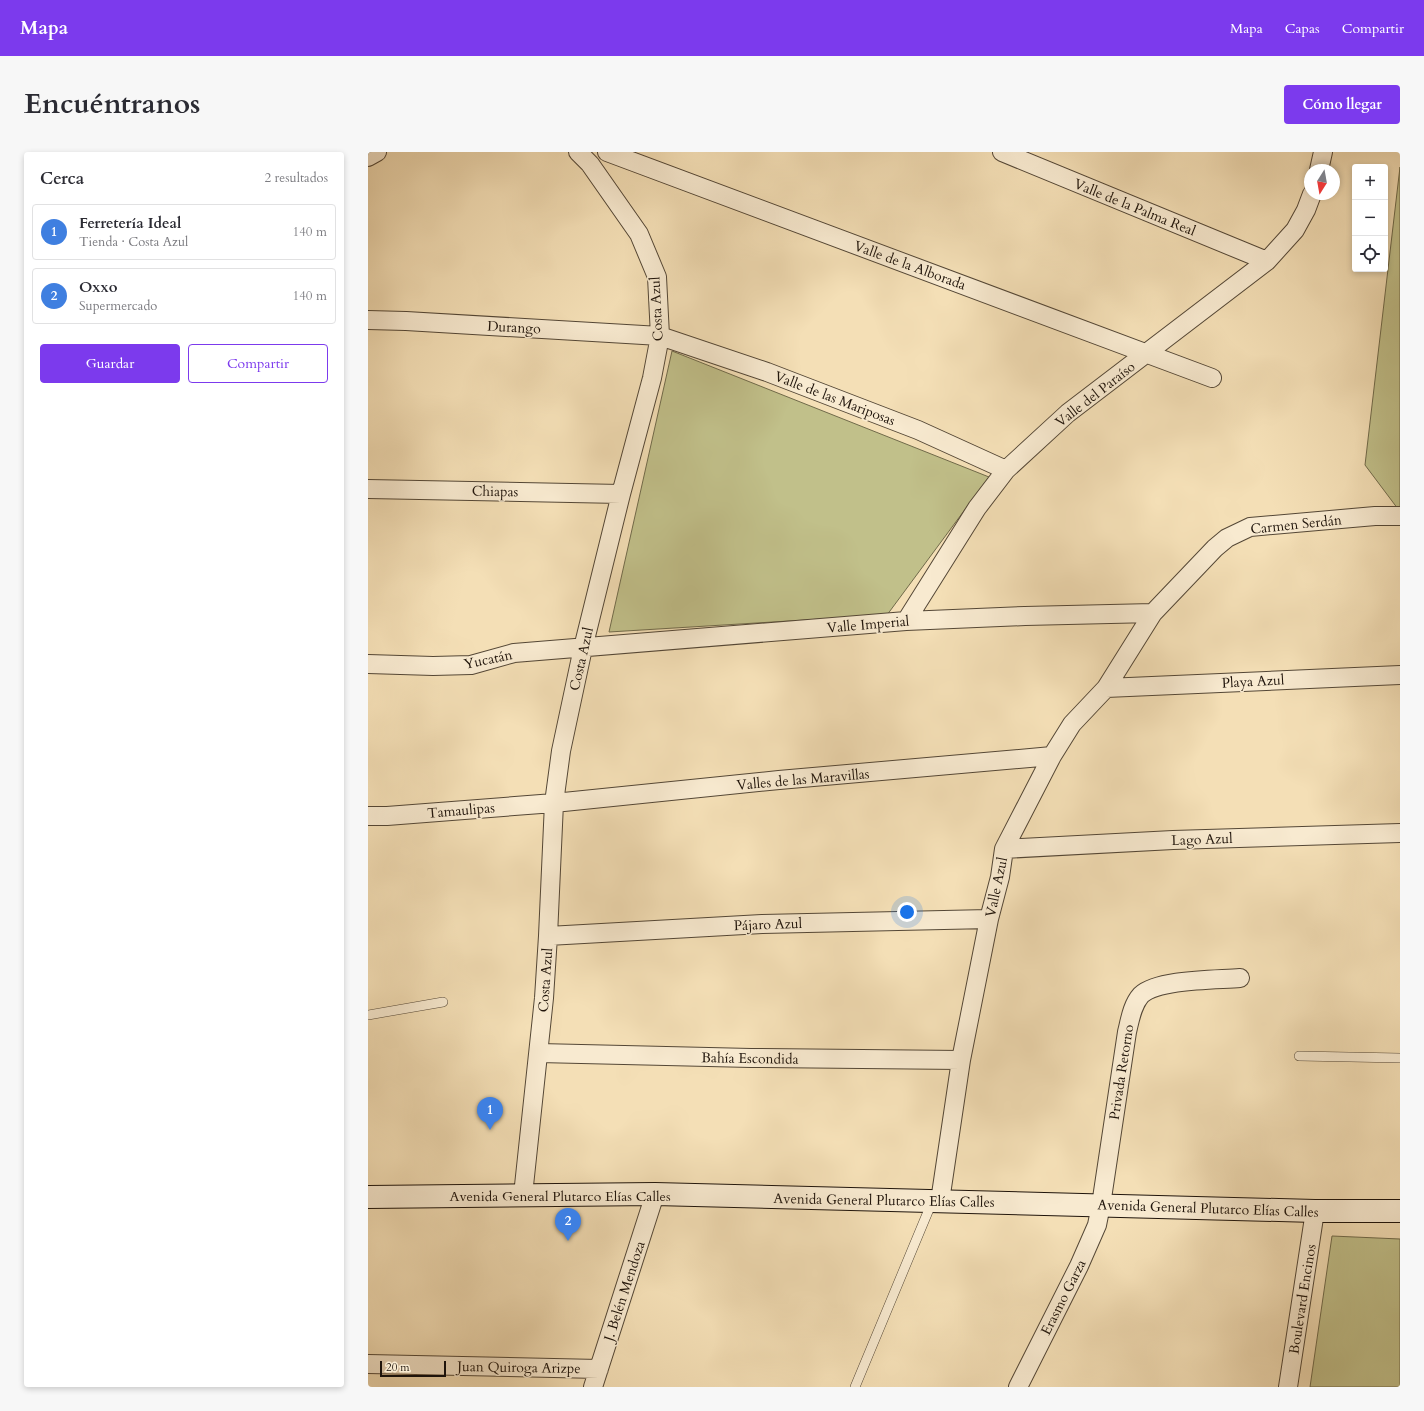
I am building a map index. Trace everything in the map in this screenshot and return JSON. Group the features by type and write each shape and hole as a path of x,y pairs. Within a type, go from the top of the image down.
{"street":[{"path":"368,157 377,152"},
{"name":"Costa Azul","path":"523,1195 544,998 554,803 561,751 583,648 621,494 652,378 660,336 657,277 639,234 590,164 578,152"},
{"name":"Valle de la Alborada","path":"607,152 1212,378"},
{"name":"Valle de la Palma Real","path":"1002,152 1267,261"},
{"path":"1320,164 1323,152"},
{"name":"Valle del Paraíso","path":"906,621 977,508 1006,470 1068,412 1267,261 1295,230 1310,200"},
{"name":"Durango","path":"368,320 660,336"},
{"name":"Valle de las Mariposas","path":"660,336 767,372 911,427 1006,470"},
{"name":"Chiapas","path":"368,489 621,494"},
{"name":"Carmen Serdán","path":"1153,613 1215,548 1227,538 1250,527 1368,517 1400,516"},
{"name":"Valle Imperial","path":"583,648 906,621 1153,613"},
{"name":"Valle Azul","path":"936,1201 961,1060 989,919 1000,877 1004,849 1052,756 1072,724 1106,688 1153,613"},
{"name":"Yucatán","path":"368,664 434,666 471,665 514,653 583,648"},
{"name":"Playa Azul","path":"1106,688 1400,675"},
{"name":"Valles de las Maravillas","path":"554,803 772,781 1052,756"},
{"name":"Tamaulipas","path":"368,816 387,816 554,803"},
{"name":"Lago Azul","path":"1004,849 1173,840 1400,833"},
{"name":"Pájaro Azul","path":"548,936 762,924 989,919"},
{"name":"Privada Retorno","path":"1102,1205 1127,1032 1130,1018 1136,1003 1141,996 1149,990 1173,983 1240,978"},
{"name":"Bahía Escondida","path":"539,1053 751,1058 961,1060"},
{"name":"Avenida General Plutarco Elías Calles","path":"368,1197 655,1194 1400,1212"},
{"name":"J. Belén Mendoza","path":"592,1387 655,1194"},
{"name":"Erasmo Garza","path":"1018,1387 1079,1266 1097,1225 1102,1205"},
{"name":"Boulevard Encinos","path":"1288,1387 1315,1211"},
{"name":"Juan Quiroga Arizpe","path":"368,1364 599,1368"}],"lane":[{"path":"368,1015 443,1002"},
{"path":"1299,1056 1400,1058"},
{"path":"854,1387 936,1201"}],"shaded area":[{"path":"1400,167 1400,509 1398,509 1365,465"},
{"path":"672,351 989,477 887,615 609,632"},
{"path":"1332,1236 1400,1239 1400,1387 1310,1387"}],"place":[{"name":"Ferretería Ideal","path":"490,1130"},
{"name":"Oxxo","path":"568,1241"}]}
